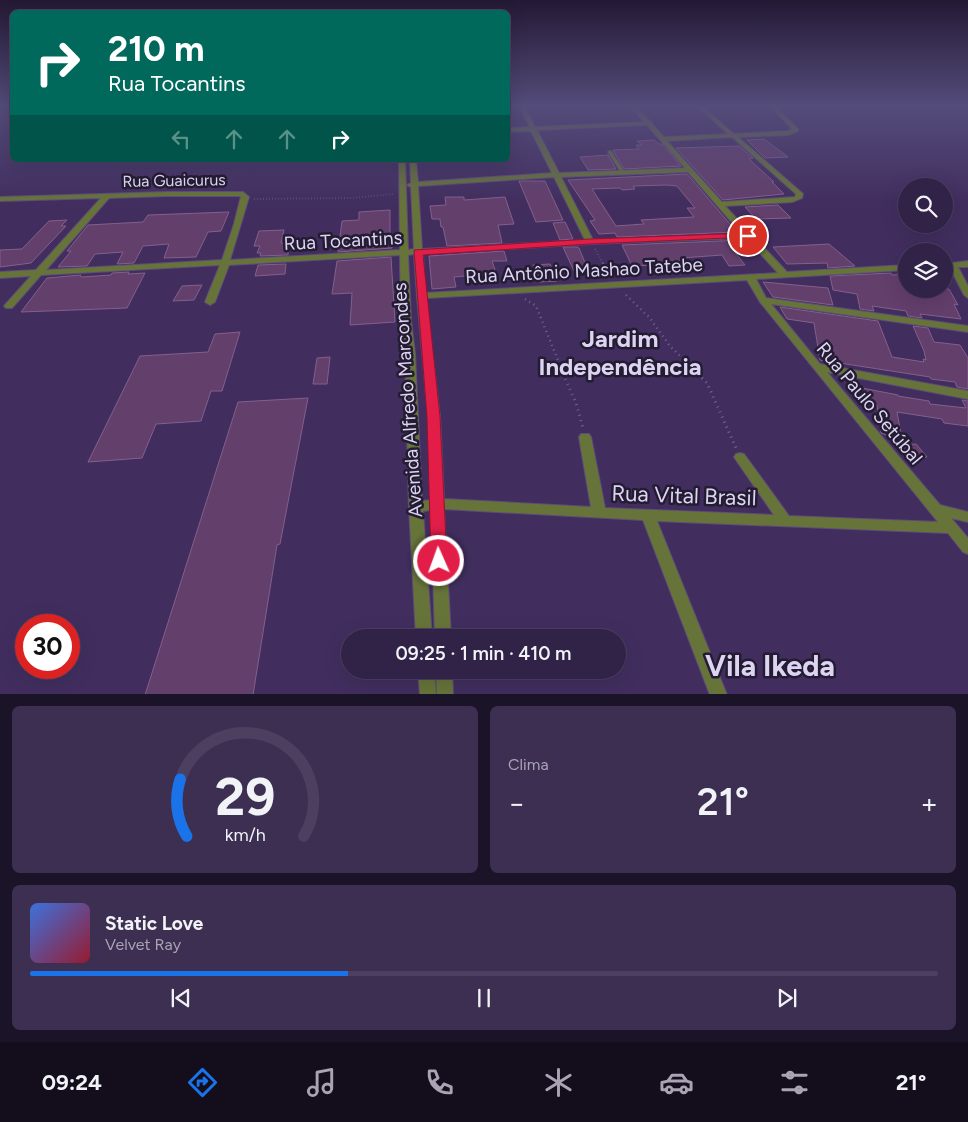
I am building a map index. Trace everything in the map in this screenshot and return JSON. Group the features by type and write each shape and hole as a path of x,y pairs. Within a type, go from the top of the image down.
{"street":[{"path":"539,138 590,242"},
{"path":"664,139 675,138"},
{"path":"721,204 792,200 798,198 800,194 738,138"},
{"path":"664,139 748,236 784,274"},
{"name":"Avenida Alfredo Marcondes","path":"402,162 403,253 410,353 416,507 423,629"},
{"name":"Avenida Alfredo Marcondes","path":"413,162 421,296 434,417 443,629"},
{"path":"402,189 415,185 558,175 691,170"},
{"name":"Rua Guaicurus","path":"2,199 167,194 244,197"},
{"name":"Rua Guaicurus","path":"9,306 107,196"},
{"path":"210,302 226,263 244,197"},
{"name":"Rua Tocantins","path":"0,275 590,242 748,236"},
{"path":"953,265 968,264"},
{"name":"Rua Antônio Mashao Tatebe","path":"421,296 898,268"},
{"path":"953,271 968,295"},
{"name":"Rua Paulo Setúbal","path":"750,277 763,300 968,548"},
{"path":"763,300 968,328"},
{"path":"410,353 428,352"},
{"path":"817,367 968,394"},
{"path":"585,437 599,513"},
{"path":"740,457 785,521"},
{"name":"Rua Vital Brasil","path":"416,507 437,504 951,528"},
{"path":"936,509 968,517"},
{"path":"648,515 719,694"},
{"path":"427,679 428,694"},
{"path":"444,679 445,694"}],"lane":[{"path":"610,152 623,173"}],"path":[{"path":"244,197 351,198 402,189"},
{"path":"590,242 616,286 649,318 670,346 707,382 740,457"},
{"path":"502,292 524,299 536,306 551,348 576,402 585,437"}],"building":[{"path":"764,139 788,157 765,158 747,140"},
{"path":"654,140 662,144 681,166 624,169 613,150 639,149 636,145 642,145 637,141"},
{"path":"739,146 753,158 749,159 784,194 723,200 676,148"},
{"path":"608,155 616,169 588,170 580,157"},
{"path":"687,174 737,232 617,237 615,233 599,234 590,221 595,220 568,180","holes":["633,186 677,186 695,208 687,208 694,217 641,220 644,224 616,226 592,189 620,188 622,190 635,189"]},
{"path":"519,181 545,181 563,220 536,222"},
{"path":"445,197 464,197 464,200 505,197 514,224 498,225 502,243 447,246 440,219 432,219 430,206 446,205"},
{"path":"778,205 791,218 756,219 745,207"},
{"path":"390,210 392,248 338,252 342,221 359,220 359,212"},
{"path":"229,212 221,231 208,232 196,257 164,258 169,244 143,246 134,263 117,264 123,252 95,254 87,266 58,267 71,251 67,251 88,225 143,222 148,215"},
{"path":"67,220 61,226 66,226 31,263 0,267 0,250 22,249 49,221"},
{"path":"565,222 573,239 560,240 553,223"},
{"path":"284,230 281,243 289,243 288,255 260,256 261,253 257,253 260,246 254,246 259,231"},
{"path":"744,240 754,251 734,251 745,265 729,266 722,255 659,262 662,265 632,266 622,245"},
{"path":"829,244 855,266 828,268 827,263 787,264 773,247"},
{"path":"563,247 579,248 588,270 574,271"},
{"path":"504,251 507,261 492,261 496,273 493,273 496,283 479,284 476,275 454,277 456,287 432,289 429,256"},
{"path":"391,257 395,322 350,325 352,293 332,294 337,261"},
{"path":"286,264 285,274 255,276 258,265"},
{"path":"550,264 557,281 539,282 533,265"},
{"path":"129,272 128,274 145,273 127,308 21,312 47,278 111,275 112,273"},
{"path":"891,273 892,275 898,275 898,298 953,298 953,296 958,305 954,304 961,319 920,314 922,318 908,316 906,311 872,306 874,311 860,309 857,294 833,290 830,276"},
{"path":"763,282 828,288 833,305 773,297"},
{"path":"202,285 194,300 173,301 182,286"},
{"path":"780,307 878,321 892,357 924,362 923,359 926,360 924,351 913,326 928,328 934,342 960,345 968,358 968,389 957,387 955,382 931,379 930,377 820,360 814,323 787,319"},
{"path":"240,332 222,391 211,391 201,421 156,424 142,458 88,462 140,356 208,352 215,334"},
{"path":"330,357 327,384 313,384 317,358"},
{"path":"857,387 929,401 930,404 966,408 962,400 968,401 968,426 944,423 942,419 897,412 903,445 916,444 927,457 909,459 891,437 881,433 877,405 858,401"},
{"path":"308,398 280,544 277,545 253,694 145,694 238,402"}],"district":[{"name":"Jardim Independência","path":"620,353"},
{"name":"Vila Ikeda","path":"770,666"}],"route":[{"path":"439,561 434,417 418,252 590,242 748,236"}]}
